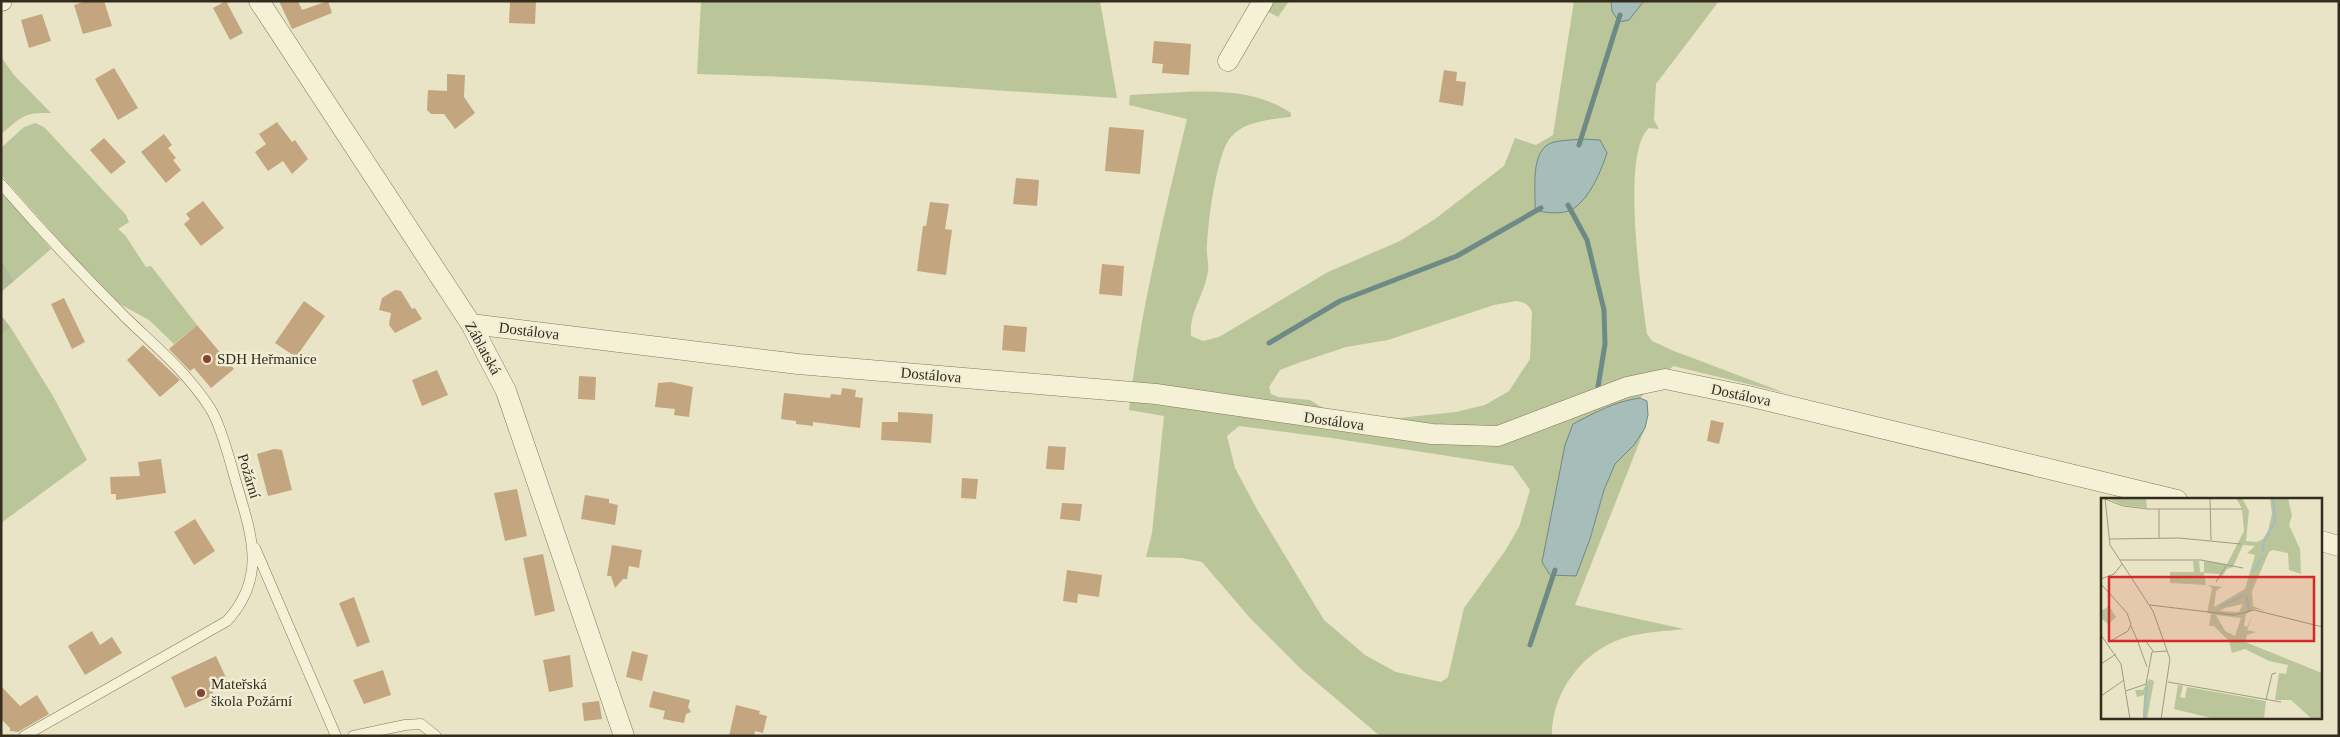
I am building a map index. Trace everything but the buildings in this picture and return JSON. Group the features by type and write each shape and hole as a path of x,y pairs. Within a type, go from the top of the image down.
{"street":[{"name":"Záblatská","path":"259,1 471,324 506,391 624,736"},
{"path":"1228,61 1263,1"},
{"name":"Dostálova","path":"471,324 798,364 1156,394 1432,434 1498,436 1626,386 1665,379 1748,396 2169,498"},
{"path":"2322,540 2339,546"}],"lane":[{"name":"Požární","path":"1,184 60,251 125,317 180,367 211,409 231,464 253,544 253,558 248,588 242,602 228,621 24,736"},
{"path":"253,544 336,736"},
{"path":"353,736 405,724 421,724 436,736"}],"green space":[{"path":"701,1 1100,1 1117,98 855,81 697,74"},
{"path":"1248,1 1289,1 1278,17"},
{"path":"1574,1 1611,1 1612,11 1629,20 1644,1 1719,1 1656,84 1654,120 1659,129 1649,128 1640,143 1634,195 1635,227 1647,334 1652,341 1674,351 1785,393 1673,366 1640,398 1604,408 1573,424 1542,562 1576,576 1590,539 1604,490 1615,464 1634,445 1645,428 1575,605 1684,629 1630,636 1599,650 1586,660 1565,687 1553,719 1552,736 1380,736 1302,670 1250,618 1202,562 1182,558 1146,557 1152,533 1164,416 1129,410 1146,300 1187,119 1129,105 1130,95 1192,92 1234,93 1273,103 1291,113 1291,117 1259,122 1243,127 1231,137 1226,146 1217,175 1211,210 1207,241 1208,271 1191,327 1191,336 1203,341 1219,337 1328,272 1400,241 1435,219 1504,166 1515,138 1536,145 1553,135","holes":["1516,301 1526,304 1532,312 1530,359 1509,391 1485,405 1456,412 1400,418 1379,417 1323,408 1310,400 1278,397 1271,394 1269,387 1280,370 1301,362 1346,347 1388,340 1494,305","1239,426 1513,466 1530,490 1519,527 1505,551 1464,608 1448,677 1441,682 1396,672 1365,655 1324,620 1258,511 1235,468 1227,436"]},
{"path":"1,57 14,75 51,113 34,113 23,117 1,134"},
{"path":"35,123 44,127 126,215 129,222 118,229 125,235 146,267 151,266 197,325 174,344 149,320 120,304 73,256 1,175 1,148 24,127"},
{"path":"1,191 51,249 14,281 1,259"},
{"path":"1,259 14,281 1,292"},
{"path":"1,315 11,328 1,335"},
{"path":"11,328 53,396 87,460 1,523 1,335"}],"water":[{"path":"1611,1 1644,1 1629,20 1619,22 1612,11"},
{"path":"1582,139 1600,140 1607,153 1590,191 1579,204 1569,211 1554,213 1535,210 1537,161 1541,152 1546,146 1554,142"},
{"path":"1640,398 1647,401 1648,415 1645,428 1634,445 1615,464 1604,490 1590,539 1576,576 1550,575 1542,562 1565,445 1573,424 1614,405"}],"waterway":[{"path":"1579,145 1620,15"},
{"path":"1568,205 1587,240 1604,310 1605,344 1598,387"},
{"path":"1269,343 1340,301 1457,256 1541,208"},
{"path":"1530,645 1555,570"}],"place":[{"name":"SDH Heřmanice","path":"207,359"},
{"name":"Mateřská škola Požární","path":"201,693"}]}
